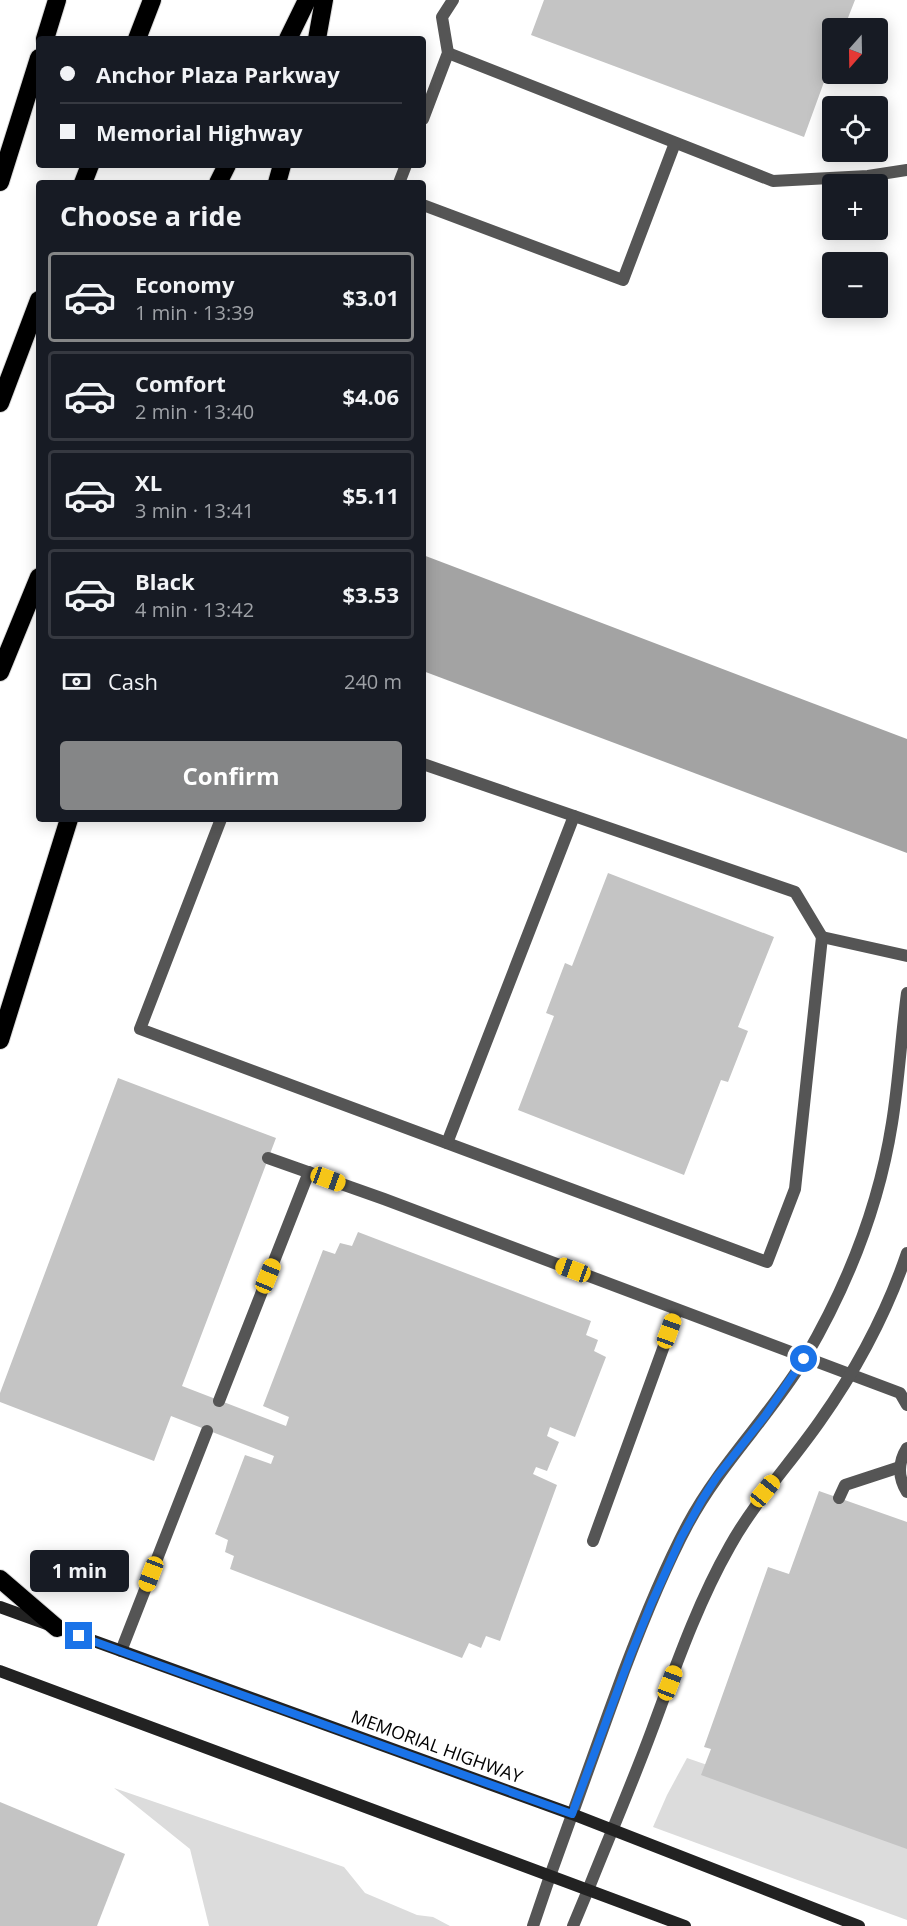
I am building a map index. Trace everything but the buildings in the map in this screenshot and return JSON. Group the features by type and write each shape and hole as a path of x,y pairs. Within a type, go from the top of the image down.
{"highway":[{"path":"46,36 57,0"},
{"path":"138,36 152,0"},
{"path":"289,36 307,0"},
{"path":"318,36 324,0"},
{"path":"0,182 36,68"},
{"path":"0,403 36,308"},
{"path":"0,672 36,584"},
{"path":"0,1040 68,822"},
{"path":"0,1579 57,1628"}],"main road":[{"name":"MEMORIAL HIGHWAY","path":"0,1607 572,1814 859,1926"},
{"path":"0,1671 685,1926"}],"street":[{"path":"426,111 448,53 442,16 453,0"},
{"path":"448,53 772,181 868,176 907,170"},
{"path":"426,206 623,280 675,143"},
{"path":"220,822 141,1029 767,1262 795,1189 822,937 795,892 426,765"},
{"path":"447,1143 574,816"},
{"path":"822,937 907,956"},
{"path":"533,1926 639,1634 688,1525 716,1478 765,1416 804,1359 847,1276 882,1174 892,1123 907,993"},
{"path":"268,1158 900,1393 907,1405"},
{"path":"219,1401 309,1172"},
{"path":"573,1926 697,1615 728,1549 746,1518 820,1422 850,1375 887,1303 907,1253"},
{"path":"592,1541 677,1310"},
{"path":"121,1651 207,1431"},
{"path":"907,1448 900,1467 902,1484 907,1492"},
{"path":"839,1498 845,1485 900,1467"}],"shaded area":[{"path":"426,556 907,739 907,853 426,672"},
{"path":"687,1758 907,1834 907,1920 653,1827"},
{"path":"114,1788 344,1867 365,1893 417,1915 433,1917 450,1926 209,1926 190,1849"}],"route":[{"path":"79,1636 572,1814 631,1654 681,1538 716,1478 789,1384 804,1359"}]}
